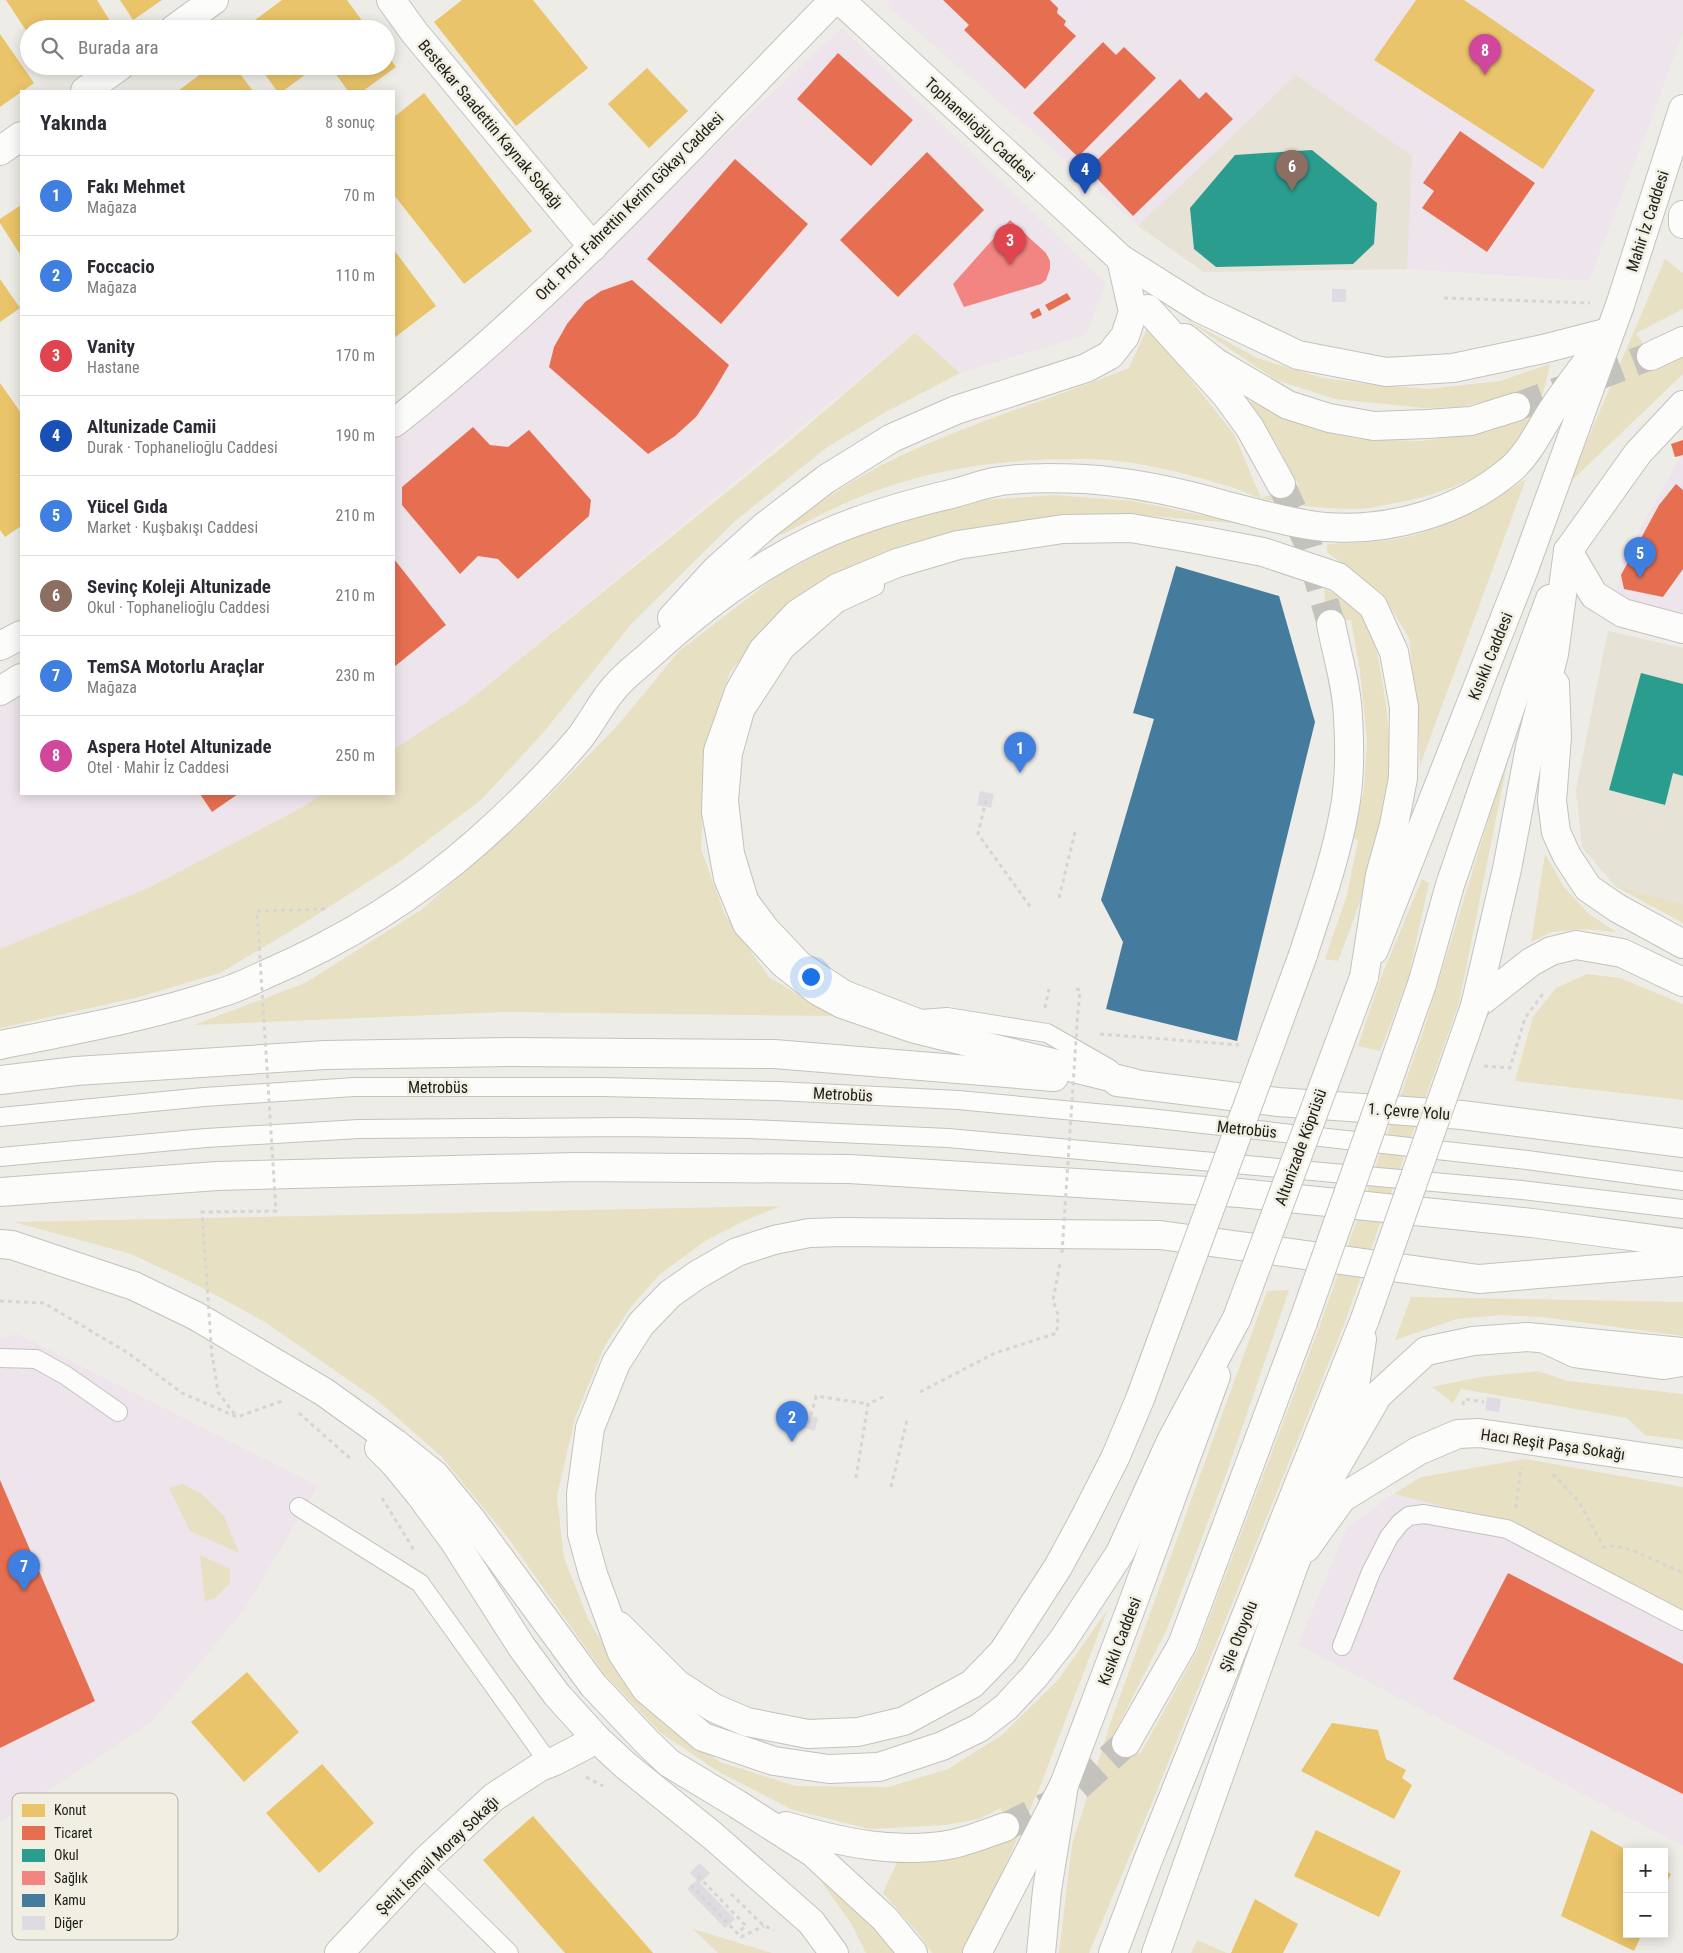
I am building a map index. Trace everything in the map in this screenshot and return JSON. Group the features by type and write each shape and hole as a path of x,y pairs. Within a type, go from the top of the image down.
{"main road":[{"path":"186,20 214,0"},
{"name":"Bestekar Saadettin Kaynak Sokağı","path":"391,0 414,32 593,247"},
{"name":"Ord. Prof. Fahrettin Kerim Gökay Caddesi","path":"395,422 439,387 593,247 834,0"},
{"name":"Tophanelioğlu Caddesi","path":"840,0 1121,259"},
{"path":"86,90 107,75"},
{"name":"Mahir İz Caddesi","path":"1609,332 1620,305 1683,109"},
{"path":"0,151 20,137"},
{"path":"1683,215 1683,224"},
{"path":"1121,259 1148,309 1226,395 1250,428 1281,484"},
{"path":"1121,259 1199,308 1298,355 1386,372 1454,368 1543,349 1609,332"},
{"path":"0,1045 157,1012 226,992 290,964 345,936 417,890 478,841 523,798 579,738 616,686 661,629 716,570 765,526 826,479 892,438 956,410 1086,368 1110,355 1125,336 1133,312 1121,259"},
{"path":"1148,309 1215,362 1250,384 1288,405 1329,418 1374,426 1428,424 1471,421 1516,407"},
{"path":"616,686 711,604 758,571 804,545 850,524 895,509 1000,481 1048,478 1129,483 1196,497 1284,521 1327,527 1386,525 1426,515 1461,502 1490,485 1515,466 1534,441 1553,409 1609,332"},
{"name":"Kısıklı Caddesi","path":"1364,977 1524,569 1609,332"},
{"path":"1651,356 1683,341"},
{"path":"1126,1744 1182,1644 1302,1322 1422,984 1450,885 1516,691 1568,551 1638,453 1683,405"},
{"path":"1134,1084 916,1029 842,1004 818,991 783,963 747,924 728,878 716,812 718,751 739,692 763,650 797,614 837,588 897,563 958,545 1063,529 1131,528 1264,552 1338,577 1373,606 1394,652 1404,707 1403,778 1394,825 1380,875 1364,977"},
{"path":"1568,551 1594,595 1623,613 1683,629"},
{"path":"1156,1953 1294,1565 1328,1480 1356,1379 1365,1319 1475,1006 1507,869 1530,747 1554,654 1568,551"},
{"path":"608,1614 677,1684 714,1708 747,1722 808,1734 858,1732 904,1720 972,1684 1003,1652 1058,1567 1115,1458 1140,1399 1303,955 1326,884 1344,812 1349,760 1348,716 1343,680 1331,624"},
{"path":"0,646 20,636"},
{"path":"1554,654 1557,737 1552,802 1556,832 1567,856 1588,888 1617,908 1683,944"},
{"path":"0,691 20,679"},
{"path":"1475,1006 1531,962 1551,951 1576,945 1622,953 1683,982"},
{"name":"Altunizade Köprüsü","path":"1237,1318 1364,977"},
{"path":"0,1080 76,1071 325,1055 510,1052 774,1054 1134,1084"},
{"name":"1. Çevre Yolu","path":"1134,1084 1278,1102 1462,1115 1683,1143"},
{"path":"0,1192 217,1176 574,1167 850,1169 1240,1193 1532,1223 1683,1243"},
{"path":"1237,1318 1171,1441 1120,1553 1074,1624 1034,1677 1006,1706 979,1728 949,1742 879,1767 829,1769 774,1761 703,1737 646,1689 622,1653 593,1574 582,1534 581,1494 590,1428 616,1363 641,1324 670,1294 737,1252 774,1240 809,1233 843,1232 1160,1236 1478,1279 1683,1262"},
{"path":"0,1244 12,1245 134,1286 196,1316 324,1392 395,1443 435,1475 471,1519 593,1685 647,1742 669,1763 812,1852 885,1919 913,1953"},
{"name":"Kısıklı Caddesi","path":"977,1953 1064,1785 1132,1608 1237,1318"},
{"name":"Şile Otoyolu","path":"1113,1953 1155,1842 1365,1319"},
{"path":"1328,1480 1378,1395 1426,1351 1473,1341 1528,1336 1683,1352"},
{"path":"324,1392 395,1464 422,1496 454,1541 521,1646 557,1695 597,1739 624,1765 713,1836 811,1922 834,1953"},
{"name":"Hacı Reşit Paşa Sokağı","path":"1294,1565 1342,1498 1418,1451 1458,1434 1479,1433 1683,1462"},
{"name":"Şehit İsmail Moray Sokağı","path":"339,1953 421,1866 494,1797 540,1767 597,1739"},
{"path":"1041,1953 1048,1890 1064,1785"},
{"path":"737,1804 782,1825 811,1834 876,1847 913,1848 954,1844 1005,1827"}],"lane":[{"name":"Metrobüs","path":"0,1117 204,1097 354,1087 602,1087 777,1091 958,1100 1149,1118 1526,1160 1683,1181"},
{"path":"0,1157 206,1138 359,1129 627,1127 750,1129 948,1138 1512,1189 1683,1209"},
{"path":"1528,1336 1574,1358 1663,1370 1683,1367"},
{"path":"0,1358 36,1359 64,1375 118,1412"},
{"path":"299,1507 420,1583 549,1763"},
{"path":"1342,1646 1371,1572 1389,1537 1400,1523 1409,1516 1424,1514 1507,1529 1593,1572 1683,1621"},
{"path":"421,1866 509,1953"}],"path":[{"path":"1444,298 1620,305"},
{"path":"986,800 978,834 1032,909"},
{"path":"1058,898 1075,832"},
{"path":"236,1417 218,1392 212,1357 202,1212 276,1211 257,911 332,909"},
{"path":"1044,1014 1049,989"},
{"path":"920,1392 995,1353 1057,1333 1058,1315 1053,1300 1062,1253 1078,990"},
{"path":"1510,1068 1525,1018 1542,995"},
{"path":"809,1422 816,1396 868,1404 885,1396"},
{"path":"856,1478 868,1404"},
{"path":"891,1487 907,1420"},
{"path":"1507,1529 1515,1514 1522,1459"},
{"path":"1547,1468 1579,1502 1603,1546 1593,1572"},
{"path":"1603,1546 1622,1547 1683,1572"},
{"path":"698,1876 746,1926 738,1932"},
{"path":"691,1885 741,1937 764,1926"}],"shaded area":[{"path":"890,0 1683,0 1683,31 1589,281 1407,269 1411,156 1296,75 1138,226 1036,134 886,4"},
{"path":"842,28 1106,283 1086,335 960,373 915,333 467,702 395,748 395,437 428,413"},
{"path":"1296,75 1412,156 1407,269 1204,272 1138,226"},
{"path":"1665,259 1683,273 1683,309 1636,333 1651,356 1683,356 1683,374 1569,483"},
{"path":"1182,317 1257,358 1323,378 1369,384 1428,389 1500,381 1550,364 1543,394 1527,431 1508,454 1494,466 1477,476 1440,492 1371,508 1311,506 1261,498 1299,486 1276,443 1246,400 1322,430 1358,439 1420,441 1487,432 1519,417 1513,395 1459,407 1424,408 1335,399 1276,380"},
{"path":"1148,326 1234,434 1261,498 1235,488 1178,472 1124,462 1087,459 1028,460 940,472 883,488 846,503 781,535 779,531 819,503 888,462 947,435 1129,368"},
{"path":"915,333 960,373 882,414 826,448 735,521 633,622 542,734 482,799 399,862 304,923 220,973 135,998 0,1028 0,949 148,888 299,809 321,795 395,795 395,748 467,702 785,445"},
{"path":"1683,453 1683,618 1628,606 1616,593 1622,561"},
{"path":"1526,479 1420,765 1418,721 1409,638 1382,593 1327,552 1327,544 1378,541 1415,535 1466,515"},
{"path":"1053,495 1133,501 1245,524 1128,514 1066,516 958,530 899,546 854,565 811,591 766,630 730,672 715,716 705,762 701,849 725,915 769,977 833,1016 503,1012 194,1025 305,983 421,910 544,801 618,725 679,651 777,576 834,546 892,523 985,500"},
{"path":"1324,588 1354,604 1363,616 1372,634 1383,685 1390,754 1388,795 1380,838 1368,880 1338,961 1325,959 1347,895 1358,841 1354,838 1364,789 1367,741 1360,671 1351,620 1335,622 1325,603"},
{"path":"1608,631 1683,648 1683,904 1615,886 1582,847 1576,790"},
{"path":"20,672 20,795 321,795 299,809 148,888 0,949 0,688"},
{"path":"1510,749 1459,1003 1342,1330 1154,1798 1089,1953 1059,1953 1072,1845 1111,1721 1267,1291 1289,1290 1227,1472 1167,1629 1114,1734 1140,1754 1196,1653 1320,1325 1424,1029"},
{"path":"1545,854 1564,887 1588,913 1616,932 1584,929 1552,932 1531,942"},
{"path":"1422,879 1429,883 1408,979 1380,1051 1358,1046 1380,980"},
{"path":"1615,886 1683,904 1683,923"},
{"path":"1587,974 1620,978 1683,1004 1683,1100 1515,1081 1533,1017 1556,988"},
{"path":"781,1206 744,1221 705,1241 659,1275 631,1307 605,1345 575,1418 557,1496 564,1558 589,1621 624,1678 660,1718 720,1762 795,1786 889,1787 948,1769 1002,1735 1059,1679 1108,1609 1039,1789 997,1884 963,1953 932,1953 918,1933 883,1893 898,1860 1005,1827 1001,1808 979,1819 946,1825 870,1829 793,1810 719,1772 661,1733 605,1675 511,1542 442,1457 376,1399 265,1322 199,1286 131,1254 14,1222"},
{"path":"1411,1297 1683,1302 1683,1336 1542,1317 1500,1315 1457,1319 1395,1340"},
{"path":"17,1334 318,1486 246,1607 153,1720 44,1793 12,1793 12,1814 0,1822 0,1339"},
{"path":"1538,1371 1568,1381 1683,1394 1683,1440 1645,1435 1627,1418 1461,1389 1453,1403 1432,1387 1480,1377"},
{"path":"1525,1459 1683,1487 1683,1611 1514,1525 1394,1494 1421,1477"},
{"path":"183,1484 202,1494 224,1516 239,1553 190,1531 169,1488"},
{"path":"1394,1494 1514,1525 1683,1611 1683,1846 1298,1645 1347,1527"},
{"path":"200,1555 230,1569 230,1583 215,1598 205,1602"},
{"path":"815,1873 844,1891 901,1953 866,1953 851,1923"},
{"path":"693,1929 772,1953 718,1953"},
{"path":"1197,1940 1227,1953 1191,1953"}],"building: Konut":[{"path":"6,0 97,0 109,20 20,20"},
{"path":"120,0 162,0 133,20"},
{"path":"282,0 347,0 361,20 255,20"},
{"path":"462,0 533,0 588,68 516,126 434,22"},
{"path":"1416,0 1464,0 1595,90 1543,169 1374,60"},
{"path":"0,34 20,63 20,75 28,75 34,83 24,90 20,90 20,93 0,107"},
{"path":"647,68 688,111 649,148 608,104"},
{"path":"199,75 241,75 252,90 179,90"},
{"path":"265,75 305,75 284,90 276,90"},
{"path":"336,75 385,75 364,90 347,90"},
{"path":"424,93 532,231 464,284 395,196 395,116"},
{"path":"20,206 20,254 0,223 0,219"},
{"path":"395,251 436,306 395,337"},
{"path":"0,279 20,308 0,322"},
{"path":"0,383 20,412 20,527 5,537 0,530"},
{"path":"247,1672 299,1732 244,1782 191,1722"},
{"path":"1332,1723 1378,1730 1386,1759 1406,1770 1402,1778 1412,1785 1394,1819 1301,1771"},
{"path":"322,1764 374,1823 319,1873 266,1813"},
{"path":"533,1816 653,1953 565,1953 483,1860"},
{"path":"1316,1830 1401,1871 1379,1917 1294,1876"},
{"path":"1591,1830 1623,1848 1623,1938 1640,1938 1634,1951 1561,1916"},
{"path":"1255,1899 1298,1924 1283,1953 1231,1953"}],"building: Ticaret":[{"path":"943,0 1050,0 1058,8 1057,13 1066,21 1064,25 1076,36 1025,89 964,30 969,25"},
{"path":"1103,42 1116,55 1124,47 1156,78 1078,157 1033,113"},
{"path":"838,53 913,120 871,166 797,99"},
{"path":"1180,79 1199,99 1206,92 1233,119 1133,216 1088,169"},
{"path":"1460,131 1535,183 1487,252 1422,208 1434,191 1423,183"},
{"path":"927,152 984,210 898,297 840,240"},
{"path":"735,159 808,224 721,324 647,259"},
{"path":"632,280 729,365 696,417 675,436 648,454 549,367 554,347 567,324 585,302 601,291"},
{"path":"1067,293 1071,299 1049,311 1045,305"},
{"path":"1039,308 1042,315 1033,319 1030,313"},
{"path":"473,427 490,445 508,447 529,430 591,500 589,516 518,579 498,559 478,556 460,574 402,505 402,487"},
{"path":"1683,440 1683,455 1675,457 1671,444"},
{"path":"1676,484 1683,490 1683,569 1663,597 1624,589 1621,575 1659,505"},
{"path":"395,560 446,625 395,666"},
{"path":"201,795 237,795 212,812"},
{"path":"0,1480 95,1701 0,1748"},
{"path":"1508,1573 1683,1664 1683,1794 1453,1679"}],"building: Okul":[{"path":"1312,150 1377,203 1374,244 1353,264 1216,267 1194,249 1190,208 1235,155"},
{"path":"1641,673 1683,684 1683,776 1673,773 1665,805 1609,790"}],"building: Sağlık":[{"path":"1010,220 1046,253 1050,261 1050,269 1046,280 1041,284 964,307 953,284"}],"building: Kamu":[{"path":"1176,566 1279,596 1315,722 1237,1041 1106,1009 1123,942 1101,900 1154,719 1133,713"}],"building: Diğer":[{"path":"1332,289 1346,289 1346,302 1332,302"},
{"path":"980,791 994,794 991,808 977,805"},
{"path":"1487,1397 1501,1399 1499,1412 1485,1410"},
{"path":"805,1414 818,1418 815,1431 802,1427"},
{"path":"699,1863 710,1873 700,1883 735,1919 725,1928 687,1889 697,1880 690,1873"}],"tunnel":[{"path":"1516,407 1651,356"},
{"path":"1281,484 1307,541 1331,624"},
{"path":"1005,1827 1069,1795 1126,1743"}],"place":[{"name":"Aspera Hotel Altunizade","path":"1485,75"},
{"name":"Sevinç Koleji Altunizade","path":"1292,191"},
{"name":"Altunizade Camii","path":"1085,194"},
{"name":"Vanity","path":"1010,265"},
{"name":"Yücel Gıda","path":"1640,578"},
{"name":"Fakı Mehmet","path":"1020,773"},
{"name":"Foccacio","path":"792,1442"},
{"name":"TemSA Motorlu Araçlar","path":"24,1591"}]}
